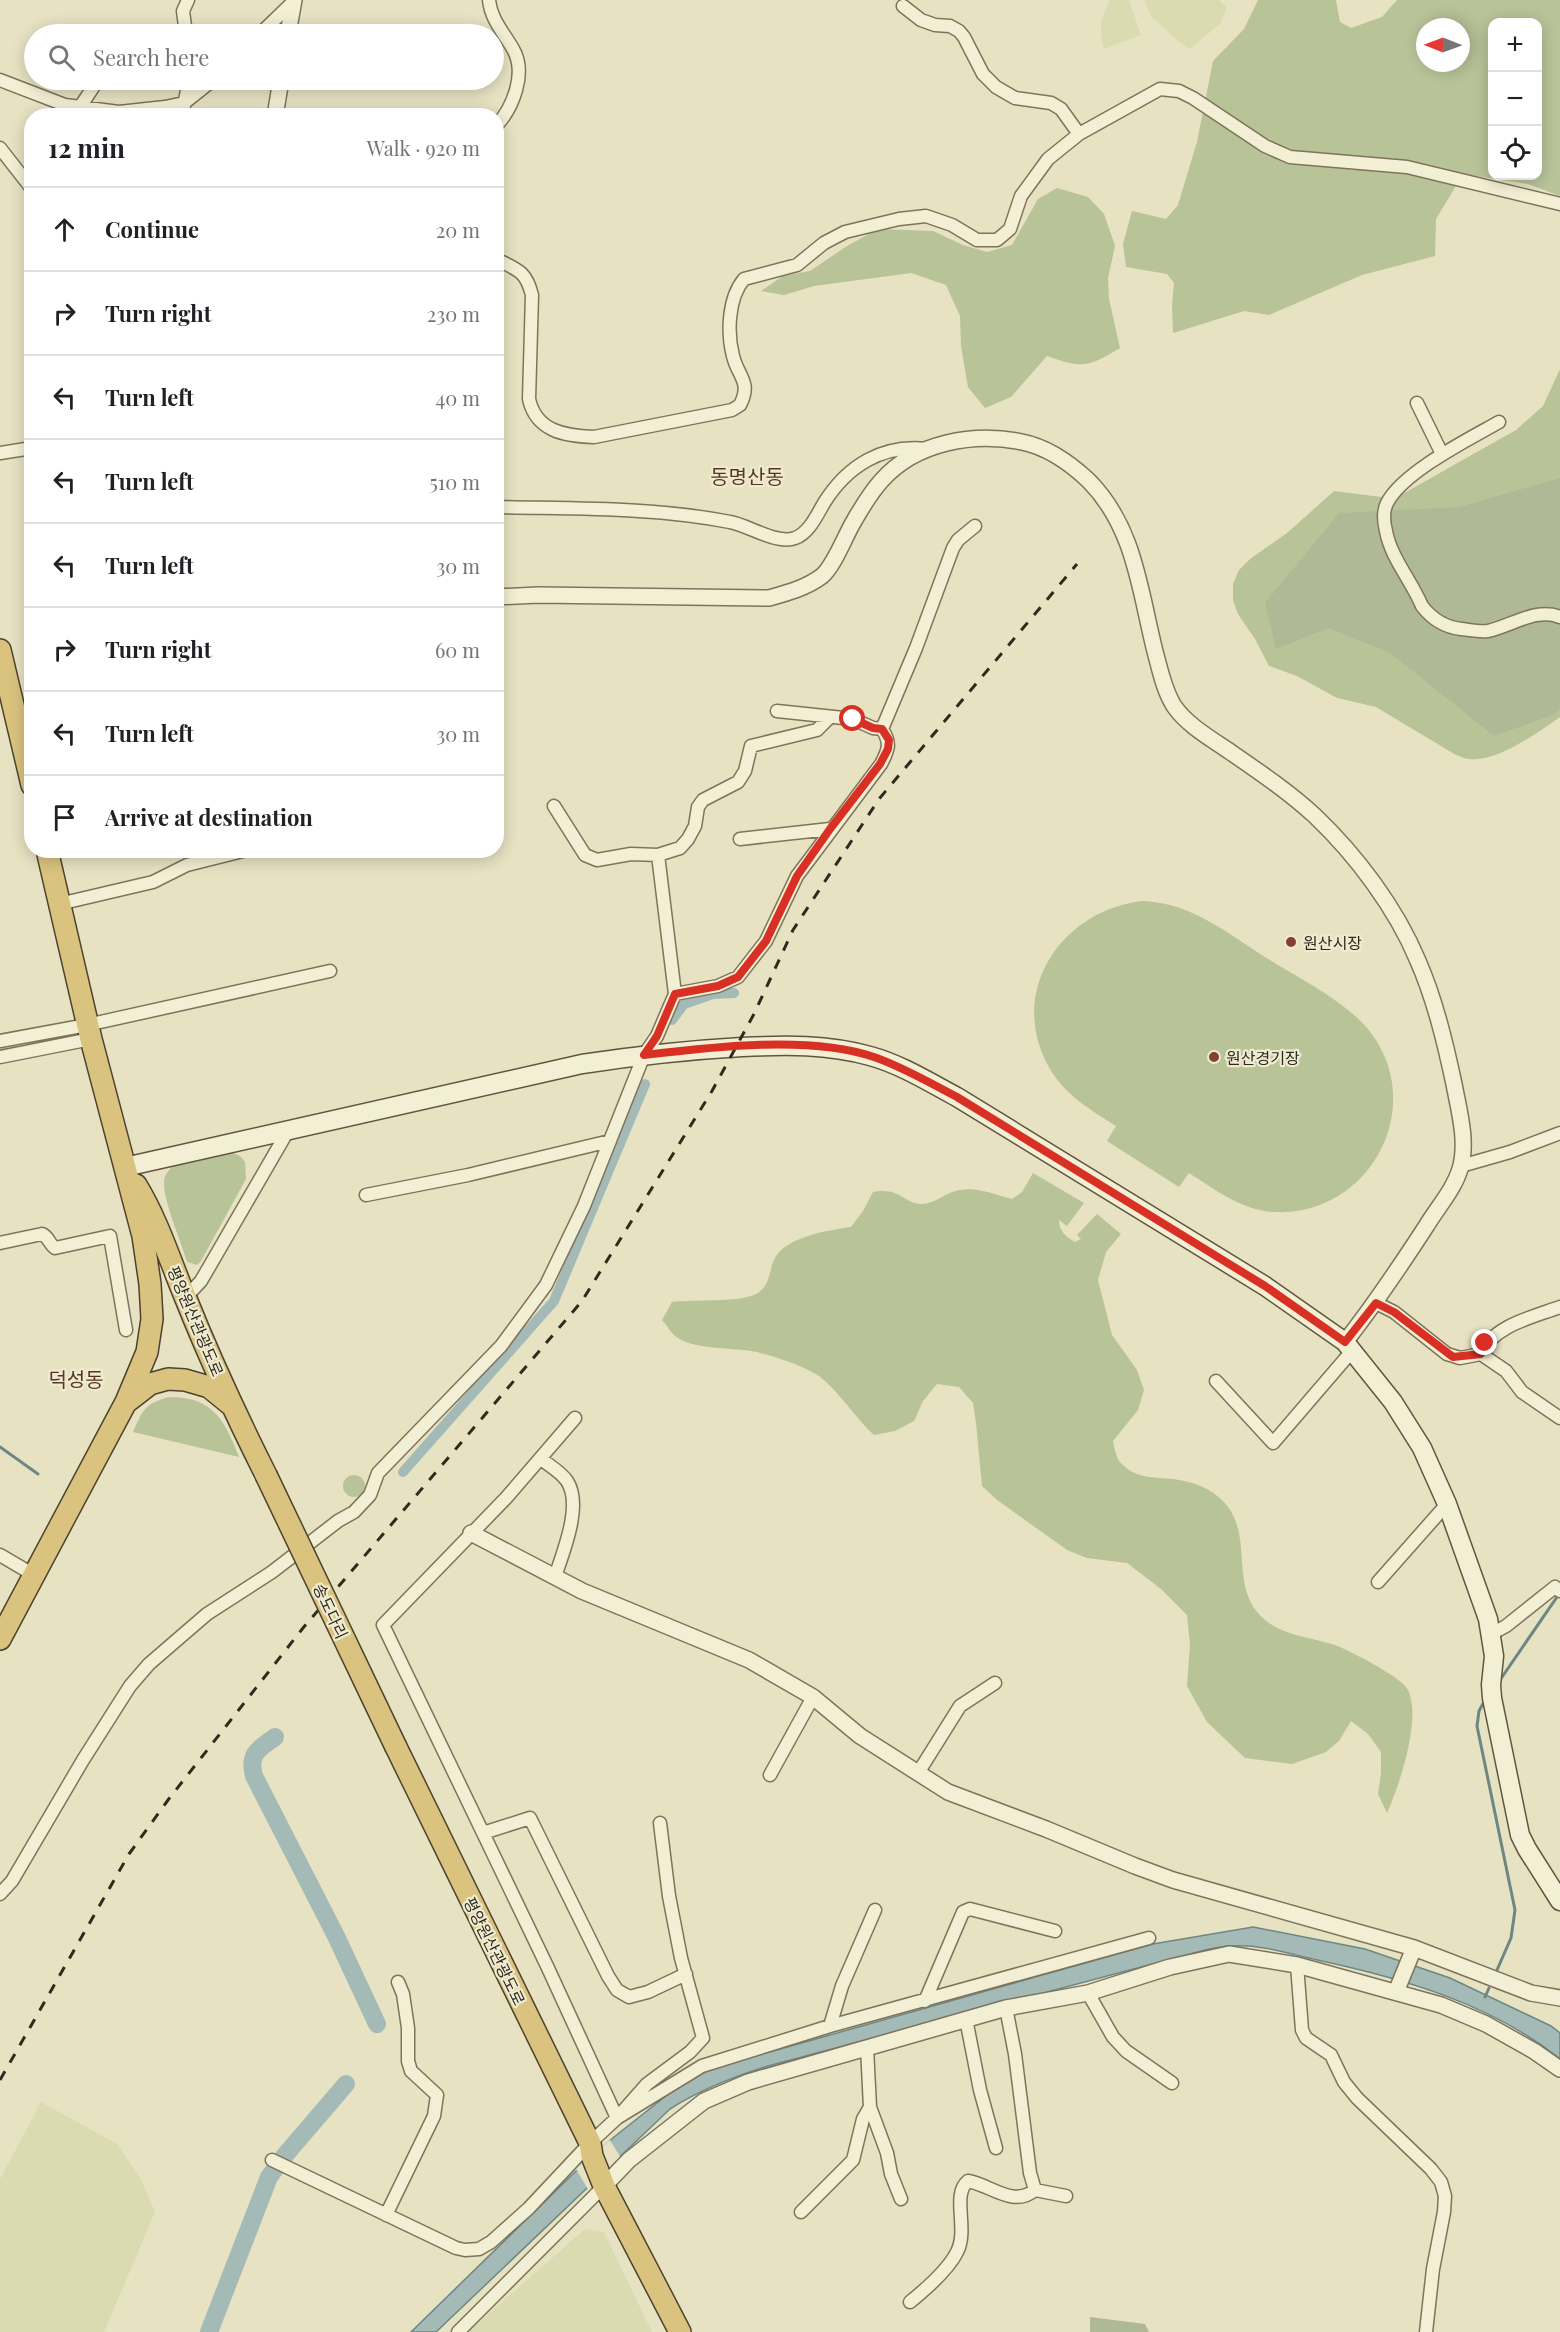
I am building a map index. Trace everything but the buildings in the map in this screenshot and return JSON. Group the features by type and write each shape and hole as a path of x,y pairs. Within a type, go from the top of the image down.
{"highway":[{"path":"1,657 24,752"},
{"path":"0,1640 126,1402 147,1352 152,1319 150,1284 142,1236 89,1032 49,858"},
{"name":"평양원산관광도로","path":"125,1167 150,1208 185,1298 232,1407 266,1475"},
{"path":"126,1402 150,1384 168,1379 185,1380 209,1387 232,1407"},
{"name":"송도다리","path":"266,1475 396,1747"},
{"name":"평양원산관광도로","path":"396,1747 591,2149 603,2183"},
{"path":"603,2183 680,2332"}],"main road":[{"path":"125,1167 582,1064 691,1050 808,1045 848,1050 884,1061 957,1097 1265,1286 1349,1346 1393,1402 1416,1439 1447,1504 1491,1634 1494,1656 1491,1692 1520,1835 1560,1901"}],"street":[{"path":"185,24 183,11 188,0"},
{"path":"489,0 496,24"},
{"path":"270,24 294,1"},
{"path":"290,24 294,1"},
{"path":"903,6 921,20 935,25 950,26 959,31 983,74 996,87 1015,98 1051,103 1061,109 1079,134"},
{"path":"504,38 519,63 513,101 504,117"},
{"path":"0,80 45,99 88,108"},
{"path":"504,263 521,272 528,279 532,295 529,399 532,413 550,429 574,436 594,437 732,410 740,405 746,388 744,378 735,364 731,339 731,316 735,294 744,279 796,265 824,243 845,232 899,219 926,216 952,225 977,240 997,240 1010,229 1021,196 1048,159 1079,134 1160,89 1193,98 1265,146 1290,157 1407,167 1560,204"},
{"path":"80,107 91,90"},
{"path":"183,108 187,90"},
{"path":"184,108 203,90"},
{"path":"276,108 279,90"},
{"path":"0,148 24,178"},
{"path":"1417,403 1442,454"},
{"path":"1499,422 1442,454 1396,492 1387,503 1385,529 1393,551 1428,614 1451,628 1488,631 1541,614 1553,614 1560,617"},
{"path":"504,597 582,595 769,598 798,590 824,575 855,519 882,479 900,464 928,449 948,442 971,439 1024,442 1060,457 1079,471 1098,490 1114,514 1131,551 1160,671 1173,704 1188,721 1311,812 1356,859 1390,909 1417,957 1442,1028 1461,1117 1463,1143 1458,1175 1349,1346 1273,1443 1216,1381"},
{"path":"504,507 642,511 732,522 783,540 796,538 806,531 841,480 866,459 880,453 904,448 928,449"},
{"path":"0,453 24,449"},
{"path":"882,729 954,548 963,535 975,526"},
{"path":"777,711 853,719 873,728 882,729"},
{"path":"554,806 585,855 597,860 632,854 658,855 680,848 695,826 698,807 703,800 738,782 745,771 752,746 817,730 829,718"},
{"path":"675,994 718,986 738,977 766,941 797,876 880,764 888,749 889,740 882,729"},
{"path":"740,839 830,829"},
{"path":"0,1894 12,1881 129,1686 149,1664 207,1614 272,1572 338,1521 354,1512 370,1495 378,1473 501,1346 546,1285 584,1206 644,1055 657,1036 675,994 658,855"},
{"path":"59,903 153,882 187,865 215,858"},
{"path":"0,1058 89,1032 330,971"},
{"path":"0,1041 89,1032"},
{"path":"185,1298 201,1281 289,1129"},
{"path":"1461,1166 1510,1152 1560,1133"},
{"path":"366,1195 468,1175 610,1142"},
{"path":"0,1243 42,1234 55,1248 110,1236 126,1330"},
{"path":"1376,1303 1394,1312 1447,1354 1460,1358 1481,1354 1506,1371 1522,1392 1560,1418"},
{"path":"1481,1354 1485,1343 1502,1331 1560,1307"},
{"path":"575,1418 542,1459 382,1625 617,2118"},
{"path":"542,1459 565,1478 570,1487 573,1505 571,1525 555,1577"},
{"path":"1378,1582 1447,1504"},
{"path":"471,1533 555,1577 749,1660 813,1697 860,1736 948,1792 1046,1829 1144,1870 1413,1951 1531,1993 1560,1998"},
{"path":"0,1556 34,1575"},
{"path":"1491,1634 1506,1626 1555,1587 1559,1590"},
{"path":"918,1773 960,1706 995,1683"},
{"path":"770,1775 813,1697"},
{"path":"483,1833 530,1818 608,1977 617,1990 629,1997 648,1992 686,1974"},
{"path":"272,2160 456,2247 465,2250 479,2249 491,2242 591,2149 647,2084 690,2052 704,2038 686,1974 669,1896 660,1822"},
{"path":"925,2001 963,1912 970,1909 1055,1931"},
{"path":"830,2026 842,1986 875,1910"},
{"path":"617,2118 702,2066 830,2026 1149,1938"},
{"path":"1396,1989 1413,1951"},
{"path":"458,2332 603,2183 704,2101 748,2082 966,2019 1006,2008 1088,1993 1170,1967 1229,1954 1297,1965 1396,1989 1486,2024 1534,2051 1560,2069"},
{"path":"1297,1965 1302,2030 1306,2038 1331,2055 1344,2082 1357,2098 1431,2169 1441,2182 1445,2196 1444,2212 1433,2269 1426,2332"},
{"path":"386,2215 434,2116 437,2095 411,2071 408,2061 408,2028 403,1994 398,1982"},
{"path":"1088,1993 1108,2028 1126,2051 1172,2083"},
{"path":"1006,2008 1015,2054 1030,2173 1035,2190"},
{"path":"966,2019 980,2090 996,2148"},
{"path":"867,2048 870,2108 887,2153 891,2174 902,2199"},
{"path":"801,2212 853,2160 863,2119 870,2108"},
{"path":"910,2302 930,2286 957,2252 962,2238 959,2194 962,2186 968,2181 1006,2196 1019,2198 1028,2196 1035,2190"},
{"path":"1035,2190 1066,2196"}],"green space":[{"path":"1110,0 1129,0 1141,35 1104,49 1101,21"},
{"path":"1144,0 1219,0 1227,7 1221,23 1190,49 1151,16"},
{"path":"1258,0 1336,0 1340,22 1351,28 1382,17 1397,0 1560,0 1560,196 1528,184 1502,180 1542,180 1542,18 1488,18 1488,178 1463,174 1436,219 1435,256 1362,275 1269,315 1244,311 1173,333 1174,283 1167,274 1126,267 1123,244 1132,211 1166,219 1178,205 1197,142 1213,61 1244,29"},
{"path":"1057,188 1088,197 1104,214 1115,246 1108,278 1109,299 1120,348 1085,364 1069,363 1047,356 1011,397 985,408 968,387 961,346 960,316 946,285 911,273 814,286 784,295 761,291 783,276 810,271 847,246 878,229 933,231 963,245 987,252 1012,245 1038,199"},
{"path":"1560,369 1560,717 1529,738 1504,751 1480,759 1467,759 1456,755 1376,707 1337,698 1297,676 1269,666 1255,639 1238,614 1233,600 1233,584 1239,570 1250,559 1287,533 1334,491 1389,498 1406,492 1516,430 1543,406"},
{"path":"1560,478 1560,709 1555,714 1494,736 1390,653 1329,628 1276,649 1265,603 1339,513 1459,507"},
{"name":"원산경기장","path":"1143,901 1177,907 1207,920 1336,1000 1361,1021 1371,1033 1387,1063 1393,1094 1390,1124 1379,1153 1361,1178 1337,1197 1307,1209 1274,1212 1240,1203 1189,1173 1179,1187 1107,1141 1116,1126 1071,1095 1056,1079 1038,1041 1034,1012 1038,985 1049,960 1065,938 1087,920 1113,908"},
{"path":"233,1153 245,1162 246,1179 201,1261 197,1265 187,1262 167,1201 164,1183 166,1175 173,1166"},
{"path":"1033,1173 1084,1203 1067,1226 1059,1220 1062,1230 1069,1238 1075,1242 1081,1239 1077,1235 1097,1214 1121,1234 1106,1252 1098,1280 1112,1335 1137,1370 1144,1390 1138,1410 1113,1441 1120,1462 1140,1475 1199,1485 1216,1495 1228,1507 1236,1521 1240,1536 1245,1583 1249,1598 1265,1620 1283,1631 1335,1645 1352,1653 1396,1678 1408,1690 1412,1703 1411,1735 1403,1770 1387,1813 1378,1794 1381,1752 1368,1734 1351,1721 1339,1741 1326,1752 1292,1764 1245,1758 1207,1722 1187,1686 1190,1645 1187,1615 1161,1589 1127,1563 1087,1558 1067,1550 997,1500 982,1486 973,1403 959,1387 937,1384 923,1401 914,1421 895,1431 874,1435 829,1385 814,1373 757,1352 713,1348 690,1343 673,1334 662,1320 672,1302 738,1299 756,1294 765,1286 775,1258 781,1251 788,1245 809,1236 851,1227 873,1192 895,1193 909,1201 921,1204 967,1189 980,1190 1012,1199 1022,1192"},
{"path":"169,1397 184,1398 207,1406 222,1421 239,1457 133,1432 139,1418 149,1405"},
{"path":"350,1475 358,1475 365,1482 365,1490 358,1497 350,1497 343,1490 343,1482"},
{"path":"41,2102 117,2144 141,2179 155,2212 104,2332 0,2332 0,2179"},
{"path":"585,2229 604,2232 652,2332 468,2332"},
{"path":"1090,2317 1145,2324 1149,2332 1090,2332"}],"water":[{"path":"1253,1927 1365,1949 1450,1978 1551,2026 1560,2033 1560,2059 1534,2040 1476,2008 1381,1975 1264,1948 1229,1946 1205,1950 768,2066 705,2090 670,2109 436,2332 411,2332 575,2172 614,2137 695,2073 1153,1944"}],"pier":[{"path":"610,2140 622,2160 589,2191 576,2169"}],"waterway":[{"path":"672,1020 684,1004 713,994 734,993"},
{"path":"403,1472 554,1301 645,1084"},
{"path":"0,1447 38,1474"},
{"path":"1500,1680 1559,1594"},
{"path":"1485,1700 1479,1711 1477,1726 1515,1910 1511,1938 1497,1970"},
{"path":"275,1737 256,1752 252,1762 254,1776 336,1936 377,2024"},
{"path":"1485,1997 1489,1988"},
{"path":"209,2332 269,2177 346,2084"}],"railway":[{"path":"0,2080 129,1854 168,1800 303,1628 582,1301 712,1091 754,1014 793,930 879,799 1077,564"}],"place":[{"name":"원산시장","path":"1291,942"},
{"name":"원산경기장","path":"1214,1057"}],"district":[{"name":"동명산동","path":"747,475"},
{"name":"덕성동","path":"76,1378"}],"route":[{"path":"853,719 873,728 882,729 889,740 888,749 880,764 797,876 766,941 738,977 718,986 675,994 657,1036 644,1055 691,1050 808,1045 848,1050 873,1057 905,1070 957,1097 1265,1286 1345,1342 1376,1303 1394,1312 1453,1357 1481,1354 1485,1343"}]}
